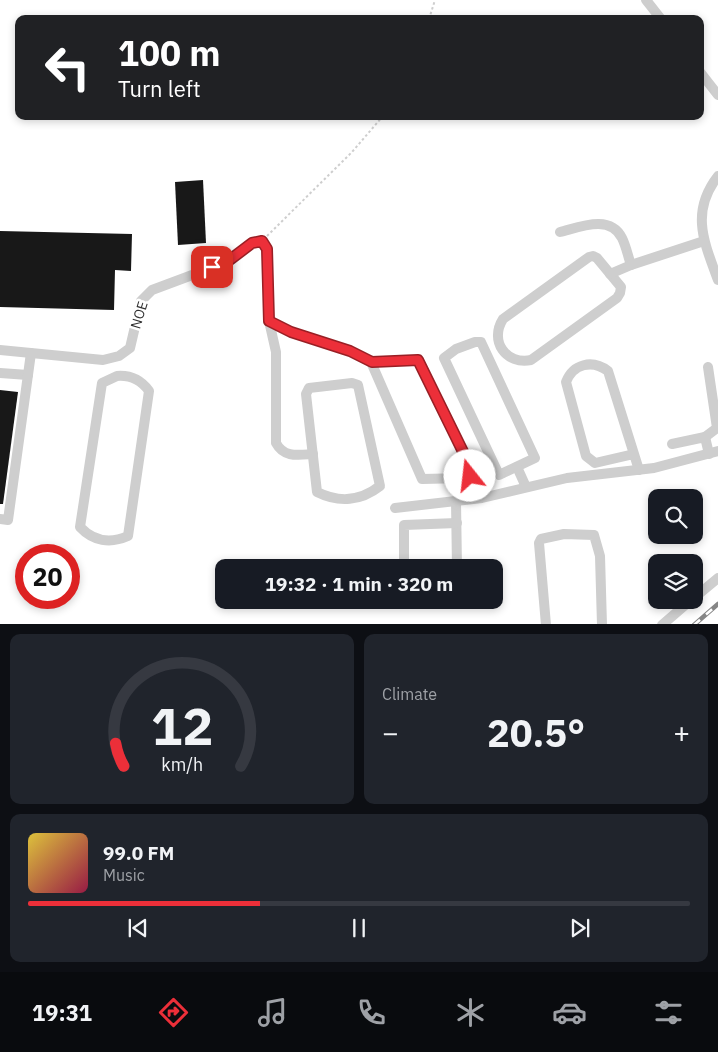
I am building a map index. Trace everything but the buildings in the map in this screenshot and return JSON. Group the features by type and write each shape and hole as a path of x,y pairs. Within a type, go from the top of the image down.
{"street":[{"path":"646,0 658,15"},
{"path":"704,77 718,95"},
{"path":"718,176 711,184 703,202 701,222 704,241 718,280"},
{"path":"560,232 595,223 605,224 615,229 622,237 631,265"},
{"path":"262,241 267,249 269,321 276,352 276,443 285,454 313,454"},
{"name":"NOE","path":"113,358 125,353 130,348 141,300 152,290 227,262 252,243 262,241"},
{"path":"610,274 631,265 704,241"},
{"path":"593,256 597,258 610,274 621,287 620,293 617,298 586,321 531,360 516,360 503,352 497,336 503,319 573,268 593,256"},
{"path":"269,321 291,332 350,351 372,362 418,360 471,468 470,476 466,478 422,478 372,362"},
{"path":"481,342 536,458 518,466 499,475 448,367 444,358 462,346 481,342"},
{"path":"0,350 103,360 113,358 122,376 138,380 149,390 128,536 108,541 95,538 80,527 102,383 122,376"},
{"path":"0,519 8,520 31,353"},
{"path":"634,454 595,463 586,456 566,382 574,369 594,364 608,372 634,454 639,470"},
{"path":"672,444 706,437 717,428 708,367"},
{"path":"0,373 28,375"},
{"path":"352,383 358,385 380,486 367,494 353,499 338,499 324,496 318,492 313,454 306,394 310,388 352,383"},
{"path":"395,508 504,494 526,486 567,478 654,468 713,453 706,437"},
{"path":"518,466 526,486"},
{"path":"456,501 457,559"},
{"path":"404,559 404,525 457,523"},
{"path":"546,624 539,543 541,539 564,534 594,535 600,556 602,624"},
{"path":"703,591 718,578"},
{"path":"662,624 681,609"}],"path":[{"path":"430,15 435,0"},
{"path":"262,241 352,152 380,120"}],"railway":[{"path":"695,624 718,604"}],"route":[{"path":"212,267 227,262 252,243 262,241 267,249 269,321 291,332 350,351 372,362 418,360 471,468 470,476"}]}
